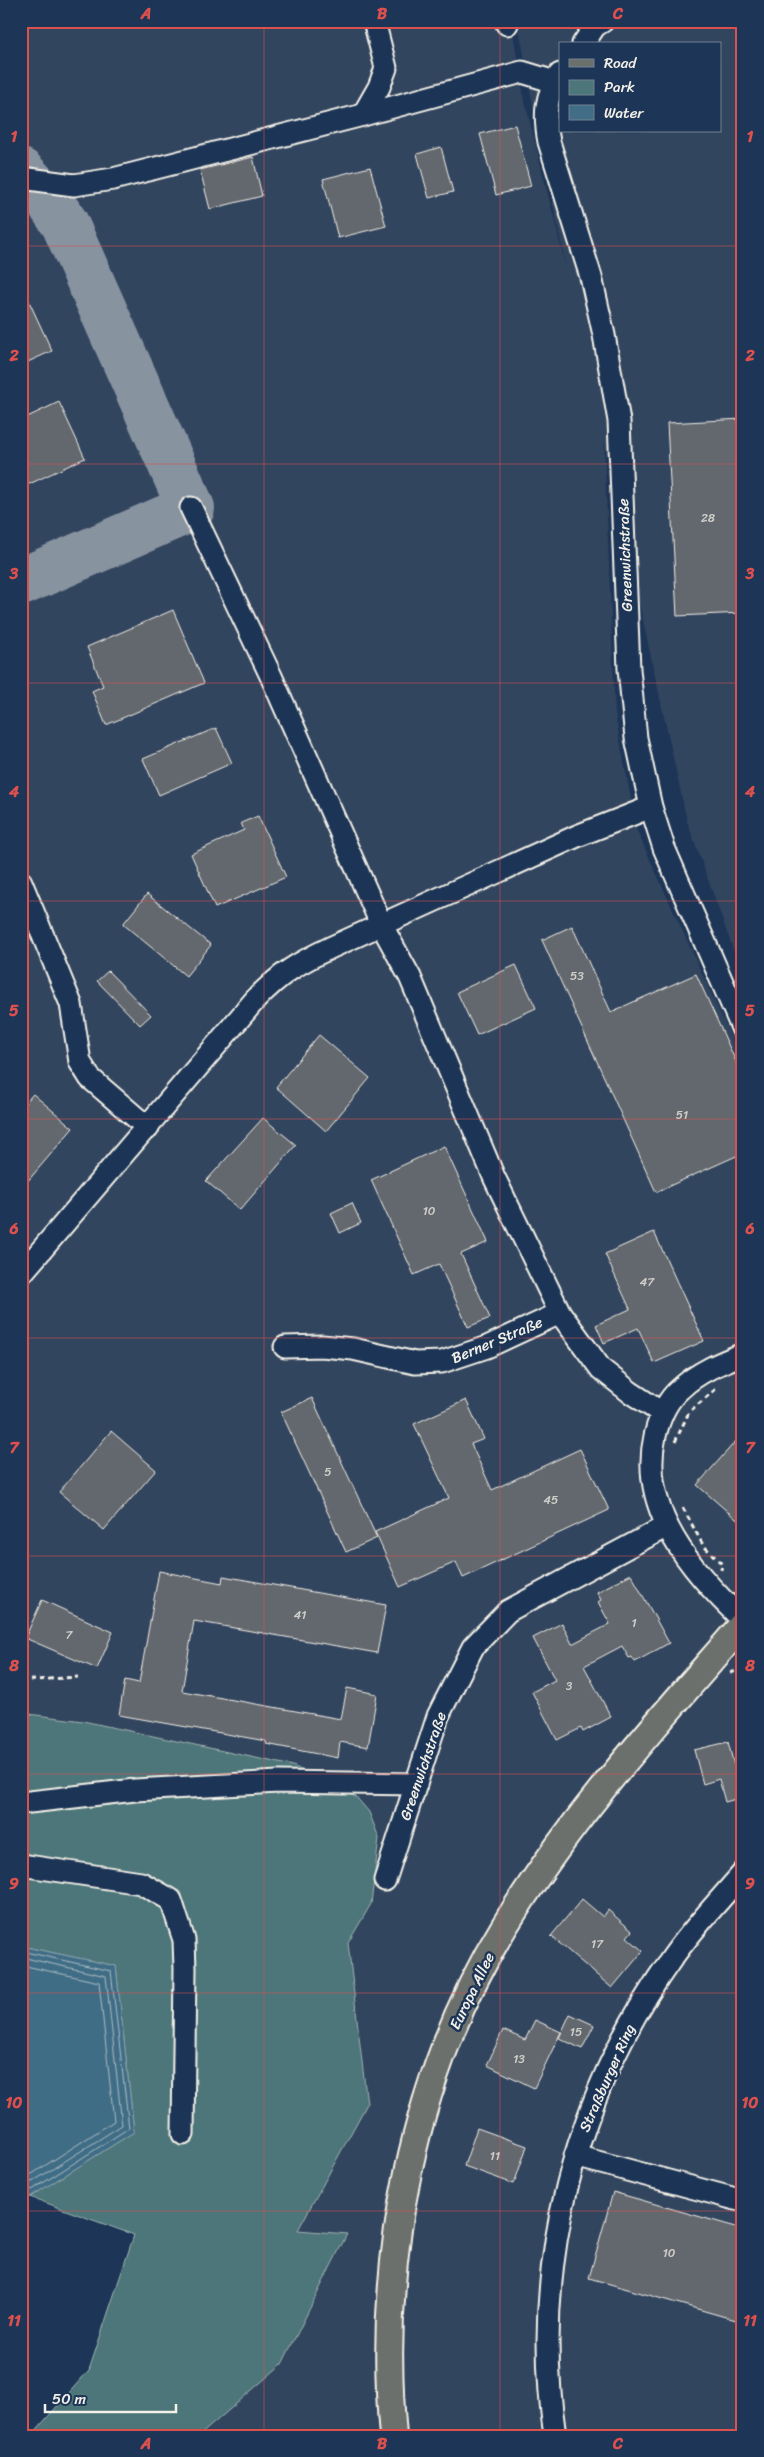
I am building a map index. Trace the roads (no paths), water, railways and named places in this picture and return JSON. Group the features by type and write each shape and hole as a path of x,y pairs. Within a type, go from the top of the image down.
{"main road":[{"name":"Europa Allee","path":"393,2436 390,2336 391,2299 400,2212 408,2169 432,2083 460,2010 502,1928 562,1840 638,1745 743,1624"}],"street":[{"path":"363,115 380,87 386,68 374,21"},
{"path":"584,42 598,23"},
{"path":"21,180 30,179 74,185 113,179 522,72 557,78"},
{"name":"Greenwichstraße","path":"557,78 548,97 545,111 549,142 591,277 604,335 619,421 629,669 636,738 651,807 664,848 743,1030"},
{"name":"Berner Straße","path":"191,508 271,676 382,926 410,977 490,1168 560,1313 601,1369 630,1392 662,1412"},
{"path":"21,1274 148,1128 255,1000 278,977 299,962 577,836 651,807"},
{"path":"21,882 71,1004 80,1062 90,1078 148,1128"},
{"name":"Berner Straße","path":"285,1347 354,1349 415,1363 442,1362 487,1347 560,1313"},
{"path":"743,1354 712,1367 694,1378 678,1390 662,1412 654,1441 653,1482 656,1498 667,1526 708,1587 743,1620"},
{"name":"Greenwichstraße","path":"385,1880 438,1716 473,1648 508,1611 667,1526"},
{"path":"21,1803 135,1790 278,1782 416,1784"},
{"path":"21,1865 141,1883 171,1900 184,1940 183,2134"},
{"name":"Straßburger Ring","path":"555,2436 548,2361 548,2316 562,2202 575,2156 599,2087 635,2014 673,1957 743,1873"},
{"path":"575,2156 743,2201"}],"water":[{"path":"21,1946 116,1966 134,2132 30,2197 21,2190"}]}
